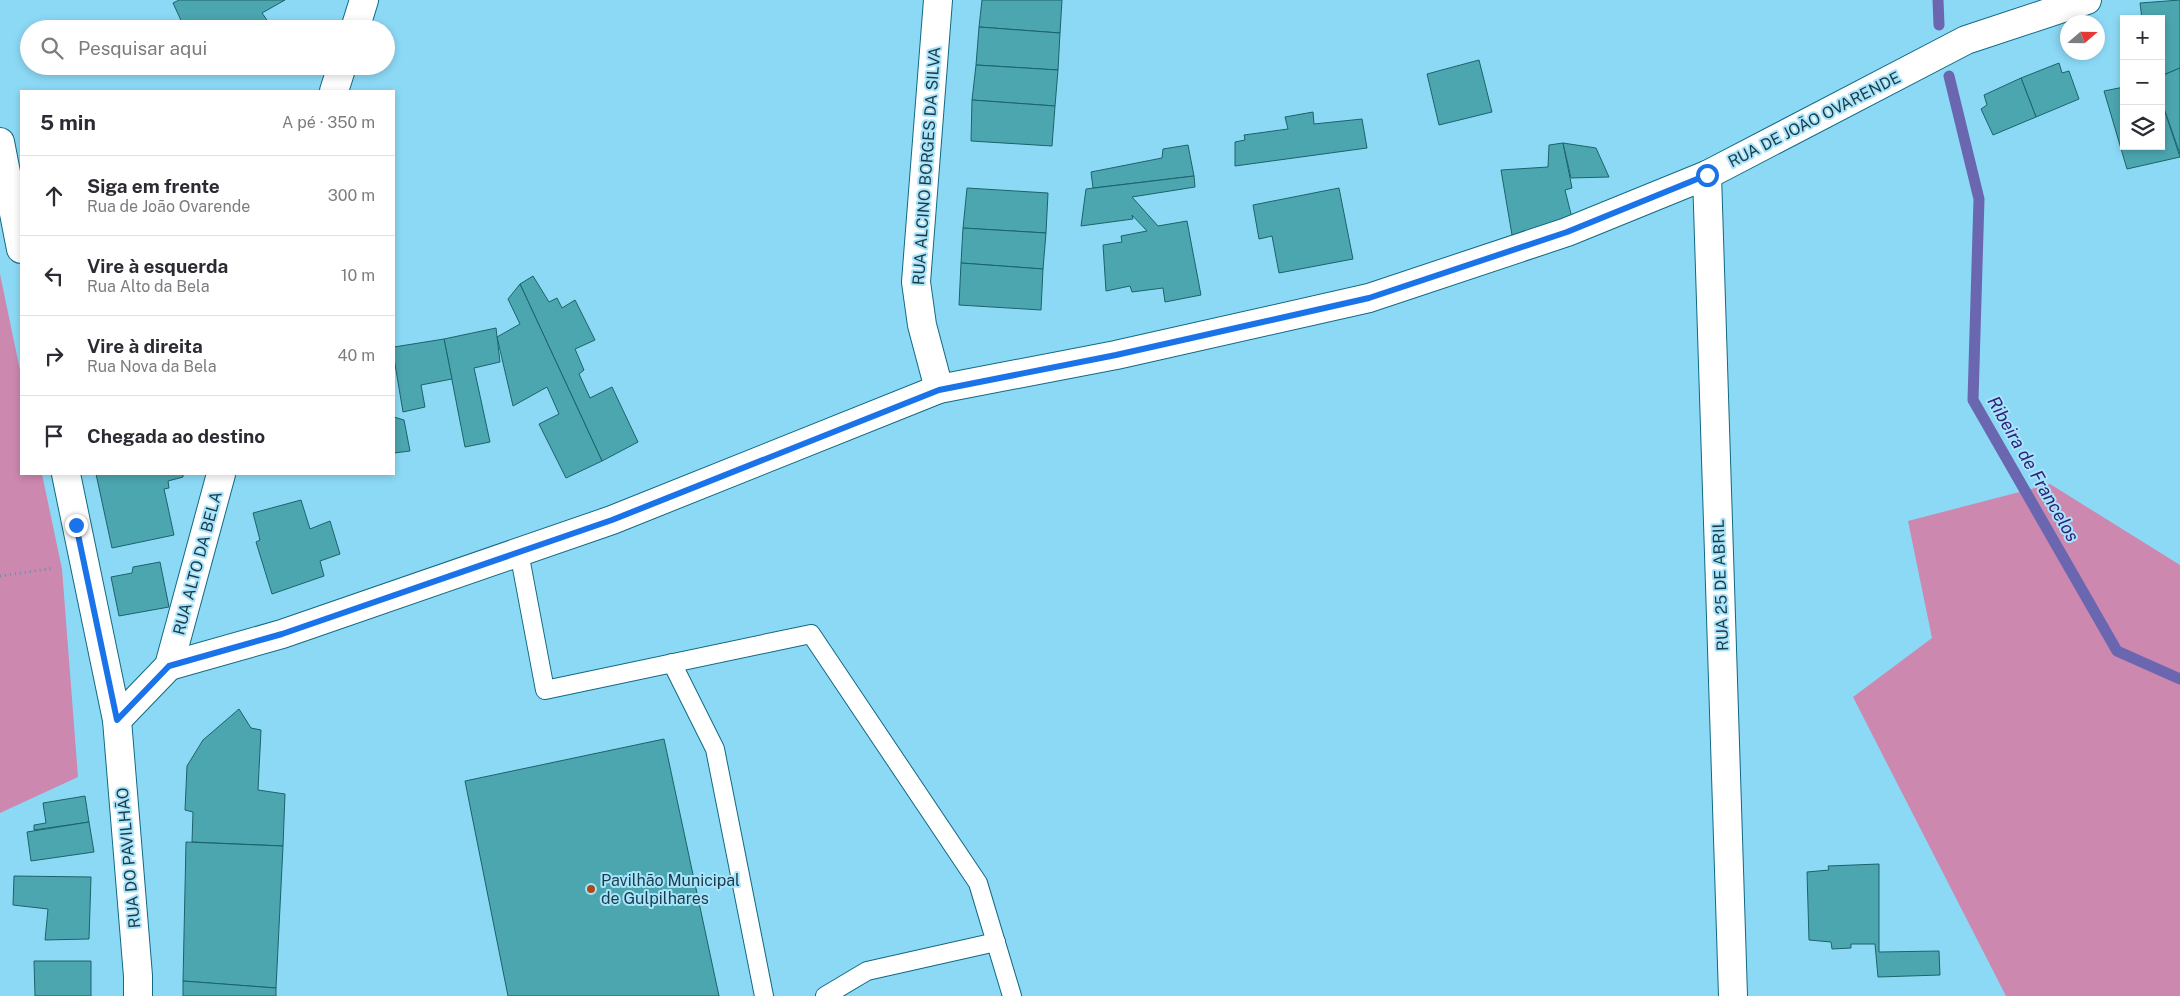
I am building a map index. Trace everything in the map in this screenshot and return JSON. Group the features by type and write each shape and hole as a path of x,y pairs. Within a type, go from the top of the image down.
{"street":[{"path":"358,20 364,0"},
{"name":"RUA ALCINO BORGES DA SILVA","path":"938,0 916,282 922,325 939,390"},
{"name":"RUA DE JOÃO OVARENDE","path":"169,666 282,634 612,520 939,390 1116,355 1369,298 1567,232 1707,175 1966,40 2087,0"},
{"path":"334,90 339,75"},
{"path":"0,142 20,244"},
{"name":"RUA 25 DE ABRIL","path":"1707,175 1732,996"},
{"name":"RUA DO PAVILHÃO","path":"66,475 117,720 138,976 138,996"},
{"name":"RUA ALTO DA BELA","path":"117,720 169,666 220,475"}],"lane":[{"path":"519,552 545,690 811,634 978,883 1012,996"},
{"path":"672,663 716,748 764,996"},
{"path":"825,996 867,971 996,942"}],"path":[{"path":"0,576 85,564"}],"shaded area":[{"path":"0,274 20,370 20,475 42,475 62,569 78,777 0,813"},
{"path":"2050,484 2180,565 2180,996 2006,996 1853,697 1932,638 1908,521"}],"building":[{"path":"179,0 285,0 262,13 267,20 181,20 173,3"},
{"path":"982,0 1062,0 1060,33 979,27"},
{"path":"2180,0 2180,68 2165,74 2165,15 2142,15 2140,3"},
{"path":"979,27 1060,33 1058,70 976,65"},
{"path":"1479,60 1492,112 1439,125 1427,74"},
{"path":"2059,63 2062,73 2069,71 2079,99 2036,117 2021,78"},
{"path":"976,65 1058,70 1055,106 972,100"},
{"path":"2180,68 2180,154 2165,111 2165,74"},
{"path":"2021,78 2036,117 1993,135 1981,109 1987,105 1984,95"},
{"path":"2120,88 2120,145 2104,91"},
{"path":"972,100 1055,106 1052,146 971,141"},
{"path":"1313,112 1314,124 1362,119 1367,148 1235,166 1235,142 1245,140 1244,135 1288,129 1285,117"},
{"path":"2165,112 2180,157 2127,169 2121,150 2165,150"},
{"path":"1563,143 1572,188 1565,190 1574,226 1512,235 1501,170 1548,167 1549,145"},
{"path":"1563,143 1596,148 1609,177 1571,178"},
{"path":"1188,145 1194,176 1093,188 1091,172 1162,158 1163,149"},
{"path":"1194,176 1195,187 1132,197 1158,226 1187,221 1201,295 1165,302 1163,288 1132,292 1130,286 1106,291 1103,245 1122,242 1121,236 1147,231 1132,215 1133,219 1081,226 1086,189"},
{"path":"967,188 1048,193 1046,233 963,228"},
{"path":"1339,188 1353,259 1279,273 1272,236 1259,239 1253,205"},
{"path":"963,228 1046,233 1043,269 961,263"},
{"path":"961,263 1043,269 1041,310 959,305"},
{"path":"533,276 549,302 557,298 562,308 575,300 595,340 575,349 584,370 579,374 590,398 612,387 638,442 602,461 520,284"},
{"path":"520,284 602,461 566,478 539,424 559,414 547,387 513,406 497,337 520,324 508,299"},
{"path":"496,328 500,362 474,368 490,442 465,447 444,339"},
{"path":"444,339 452,379 421,385 425,407 403,412 395,364 395,347"},
{"path":"395,417 404,420 410,451 395,453"},
{"path":"96,475 183,475 183,477 168,481 169,488 164,489 174,535 112,548"},
{"path":"301,500 310,529 330,521 340,554 320,561 324,576 272,594 256,542 260,540 253,513"},
{"path":"160,562 169,607 119,616 111,577 132,573 133,567"},
{"path":"239,709 251,728 261,730 258,790 285,794 283,846 192,842 193,812 185,810 187,766 203,740"},
{"name":"Pavilhão Municipal de Gulpilhares","path":"664,739 719,996 508,996 465,781"},
{"path":"85,796 89,822 34,830 34,825 46,823 43,803"},
{"path":"89,822 94,852 31,861 27,832"},
{"path":"186,842 283,846 276,988 183,981"},
{"path":"1879,864 1879,952 1939,951 1940,975 1878,977 1875,944 1851,944 1851,948 1832,949 1831,942 1809,940 1807,872 1829,870 1828,866"},
{"path":"14,876 91,877 89,939 45,940 48,909 13,905"},
{"path":"34,961 91,961 91,996 35,996"},
{"path":"183,981 276,988 276,996 183,996"}],"waterway":[{"name":"Ribeira de Francelos","path":"1938,0 1939,25"},
{"name":"Ribeira de Francelos","path":"1949,76 1979,199 1973,400 2117,651 2180,679"}],"place":[{"name":"Pavilhão Municipal de Gulpilhares","path":"591,889"}],"route":[{"path":"76,525 117,720 169,666 282,634 612,520 939,390 1116,355 1369,298 1567,232 1707,175"}]}
